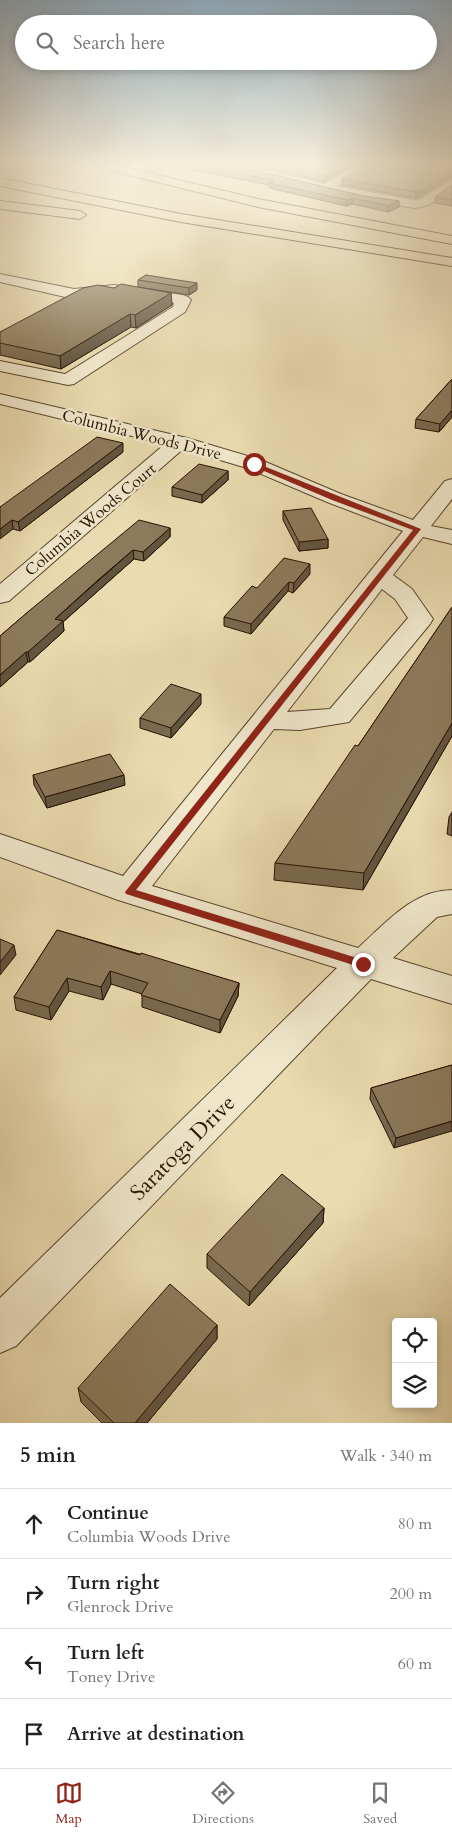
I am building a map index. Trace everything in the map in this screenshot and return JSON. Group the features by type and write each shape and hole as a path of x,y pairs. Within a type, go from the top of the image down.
{"highway":[{"path":"200,232 452,268"},
{"path":"270,232 452,262"},
{"path":"362,232 452,246"},
{"path":"411,232 452,240"}],"street":[{"path":"0,278 74,294 114,289 183,300 180,309 68,380 0,366"},
{"name":"Columbia Woods Drive","path":"0,399 180,442 254,464 334,498 417,529 452,537"},
{"name":"Columbia Woods Court","path":"0,596 180,442"},
{"path":"130,892 452,485"},
{"path":"266,720 300,721 339,716 421,619 404,594 380,576"},
{"path":"0,845 130,892 452,990"},
{"name":"Saratoga Drive","path":"0,1330 363,964 425,908 442,902 452,902"}],"building":[{"path":"146,275 197,283 189,288 138,280"},
{"path":"121,284 171,293 135,315 130,314 60,356 0,343 0,332 83,288 98,285 114,288"},
{"path":"452,379 452,410 440,424 416,419"},
{"path":"97,437 123,443 18,522 12,520 0,529 0,507"},
{"path":"199,464 228,471 202,495 172,487"},
{"path":"311,508 328,539 299,542 283,511"},
{"path":"139,520 170,528 143,552 133,550 98,580 55,619 63,621 0,675 0,636"},
{"path":"284,558 310,564 294,583 289,582 251,624 224,617 252,586 257,588"},
{"path":"452,607 452,723 364,873 275,863 355,745 358,746"},
{"path":"171,684 201,694 171,728 140,718"},
{"path":"110,754 124,775 45,797 33,775"},
{"path":"57,930 239,983 220,1020 141,995 148,983 110,971 101,987 67,978 49,1007 14,997"},
{"path":"0,939 14,945 0,962"},
{"path":"452,1065 452,1121 396,1138 371,1088"},
{"path":"282,1174 324,1208 250,1292 207,1254"},
{"path":"170,1284 217,1325 135,1423 114,1423 78,1388"}],"route":[{"path":"254,464 334,498 417,529 130,892 363,964"}]}
